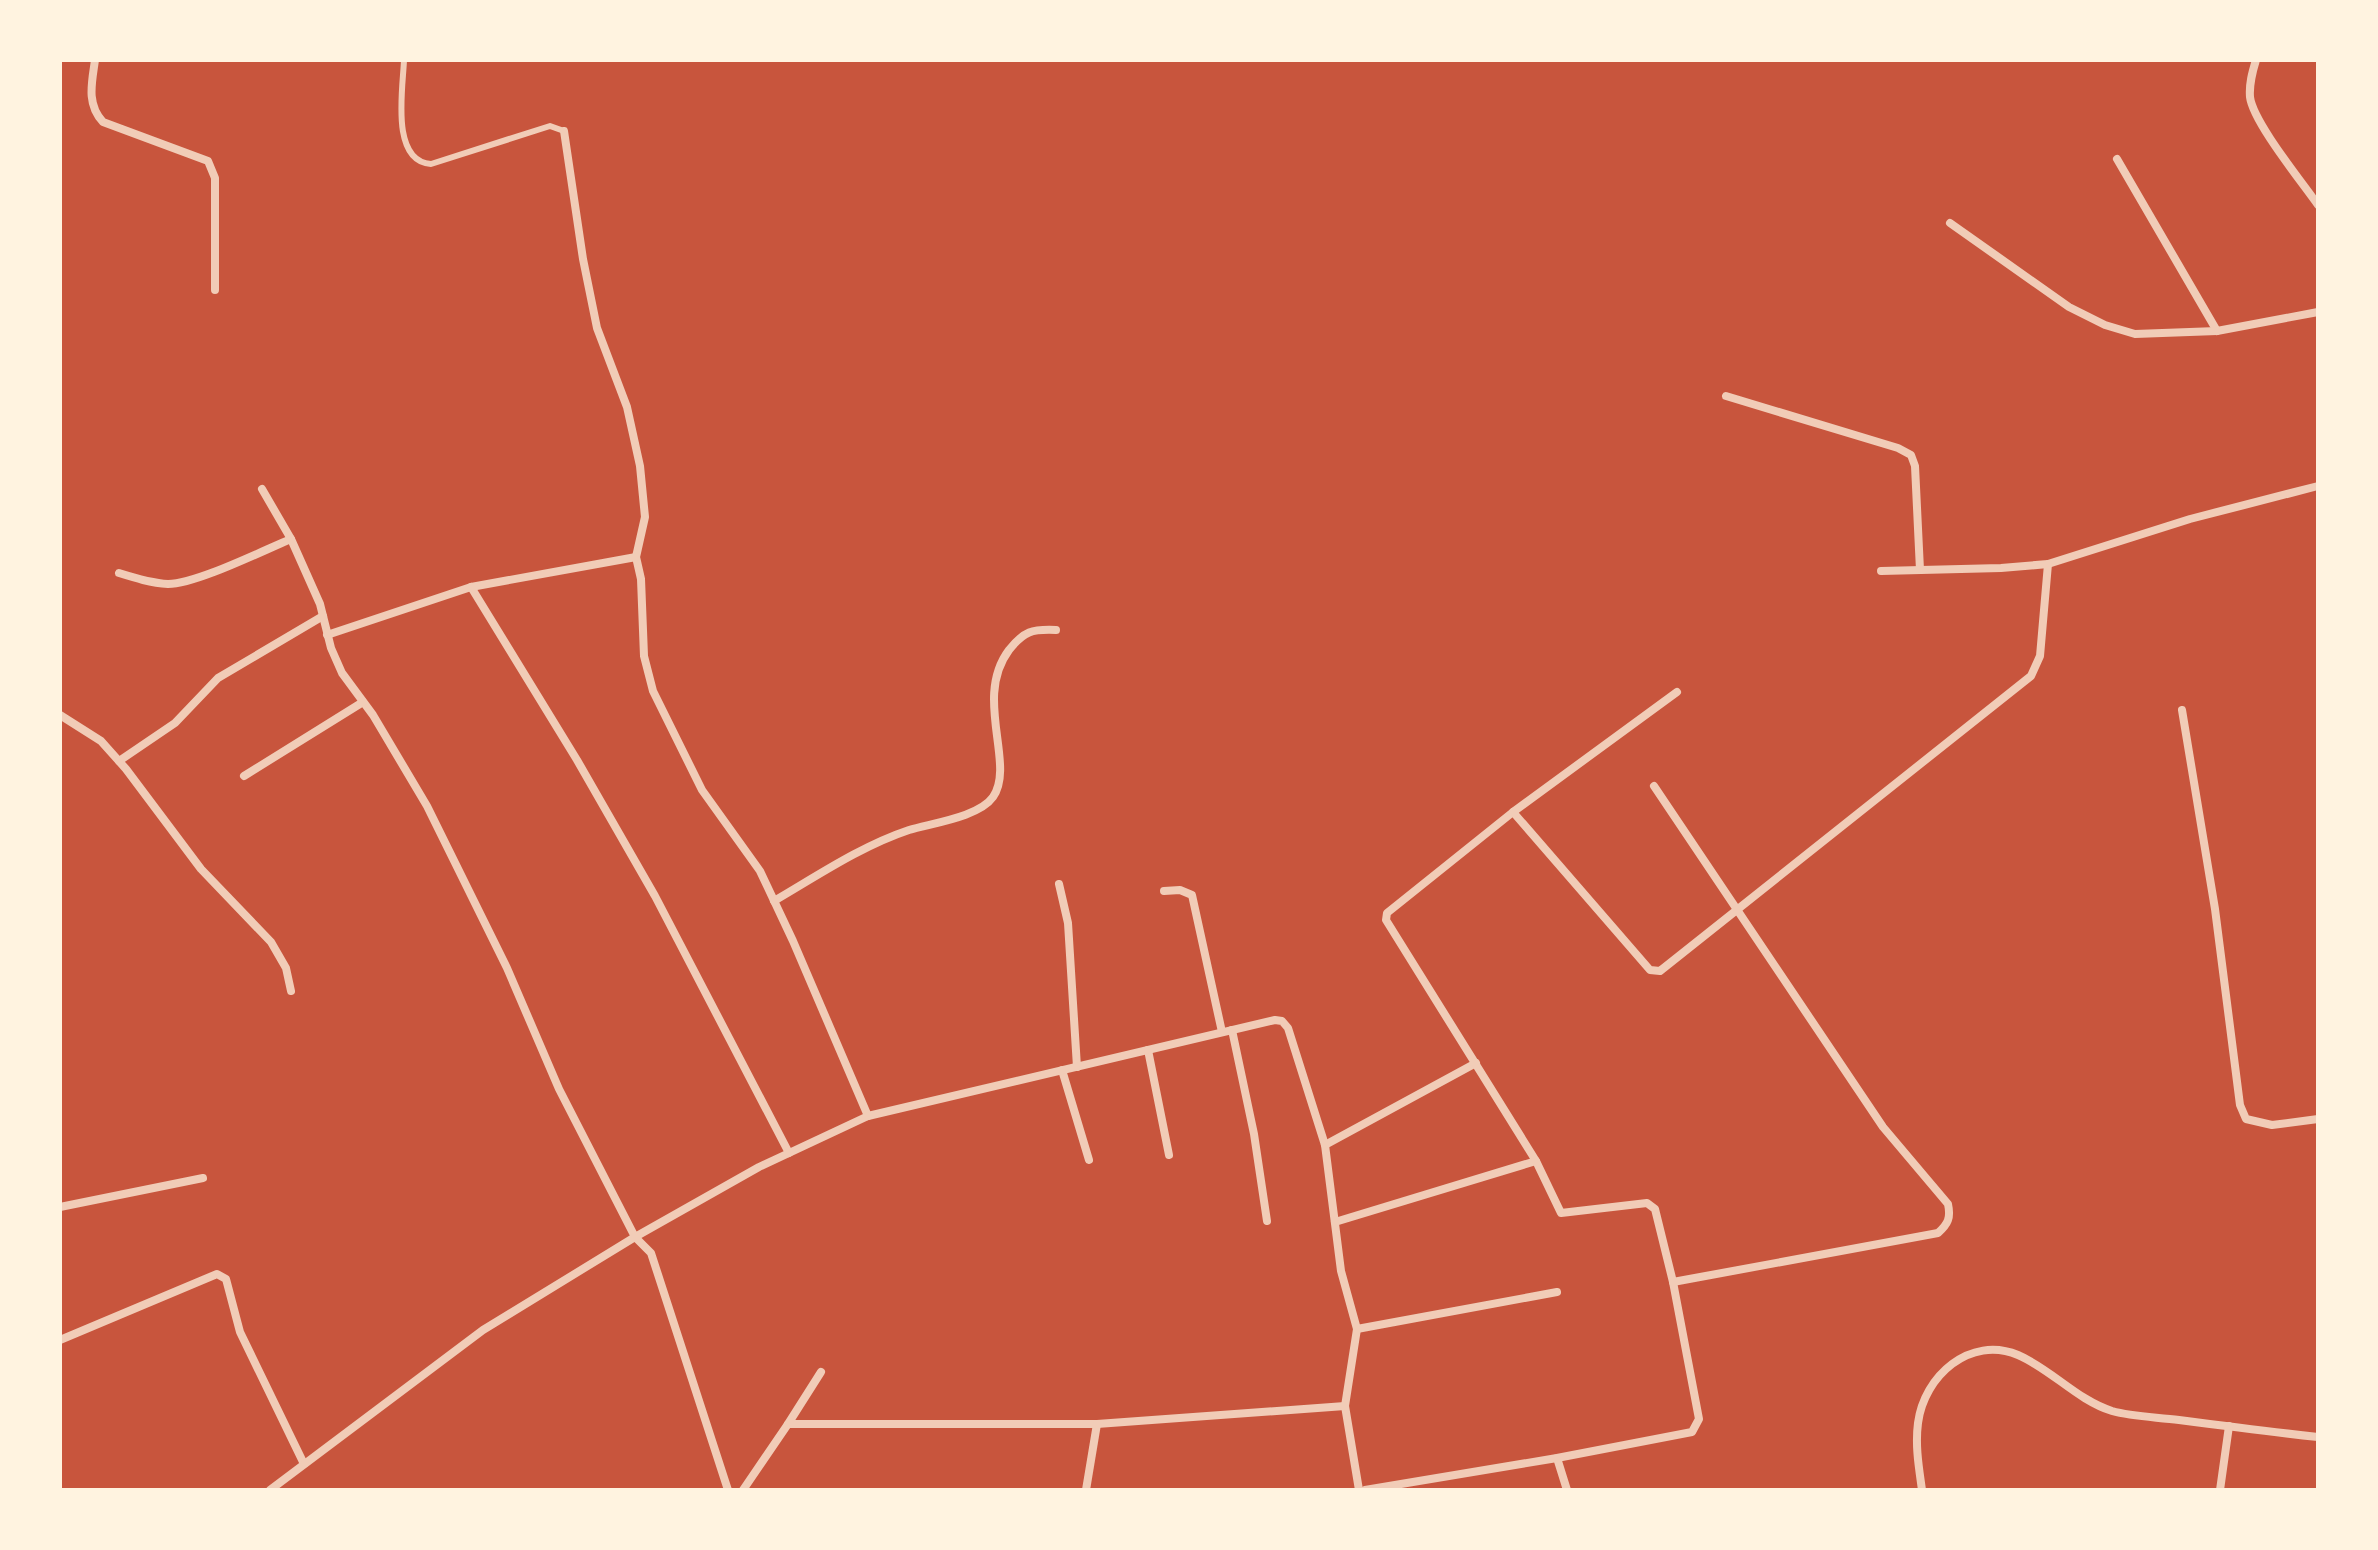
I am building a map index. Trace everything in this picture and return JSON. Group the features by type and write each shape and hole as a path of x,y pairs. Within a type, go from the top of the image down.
{"street":[{"path":"95,60 91,92 93,107 103,122 208,161 212,167 215,178 215,290"},
{"path":"2256,60 2250,78 2251,101 2273,142 2318,205"},
{"path":"564,131 583,259 597,328 627,407 640,466 645,517 636,557 641,579 644,656 653,691 702,790 760,871 868,1116"},
{"path":"2117,159 2217,331"},
{"path":"1950,223 2069,307 2105,325 2135,334 2217,331 2318,312"},
{"path":"1726,396 1898,448 1911,455 1915,466 1920,570"},
{"path":"1881,571 2048,564 2190,519 2318,486"},
{"path":"262,489 291,539 320,604 327,635 342,673 427,806 507,968 559,1089 635,1237 651,1253 728,1490"},
{"path":"119,573 153,583 172,584 195,578 291,539"},
{"path":"327,635 471,587 636,557"},
{"path":"1513,812 1650,970 1660,971 2031,676 2040,656 2048,564"},
{"path":"471,587 577,760 655,896 789,1153"},
{"path":"119,761 175,723 218,678 323,616"},
{"path":"774,901 850,856 906,831 977,811 993,797 1000,775 993,686 1002,659 1020,635 1038,629 1056,630"},
{"path":"270,1490 483,1330 635,1237 759,1167 868,1116 1275,1020 1282,1021 1288,1028 1325,1145 1341,1271 1357,1329 1345,1406 1362,1490 1692,1432 1699,1419 1673,1282 1652,1205 1647,1203 1561,1213 1536,1161 1386,920 1387,913 1513,812 1677,692"},
{"path":"244,776 363,702"},
{"path":"2182,710 2215,909 2240,1105 2246,1119 2272,1125 2318,1119"},
{"path":"60,715 101,741 201,869 271,942 286,968 291,991"},
{"path":"60,729 68,722"},
{"path":"1654,786 1883,1127 1948,1204 1951,1215 1938,1233 1673,1282"},
{"path":"1059,884 1068,923 1077,1067"},
{"path":"1164,891 1180,890 1192,895 1222,1032"},
{"path":"1232,1030 1254,1134 1267,1221"},
{"path":"1148,1050 1169,1155"},
{"path":"1325,1145 1476,1063"},
{"path":"1062,1070 1089,1160"},
{"path":"1335,1222 1536,1161"},
{"path":"60,1207 203,1178"},
{"path":"60,1340 217,1274 226,1279 240,1332 304,1464"},
{"path":"1357,1329 1557,1292"},
{"path":"1922,1490 1917,1451 1918,1421 1928,1394 1946,1368 1965,1354 1984,1349 2003,1350 2021,1356 2110,1411 2318,1437"},
{"path":"743,1490 821,1372"},
{"path":"788,1424 1097,1424 1345,1406"},
{"path":"1086,1490 1097,1424"},
{"path":"2220,1490 2229,1426"},
{"path":"1557,1458 1567,1490"}],"lane":[{"path":"404,60 402,122 405,143 411,155 422,163 431,164 550,126 564,131"}]}
